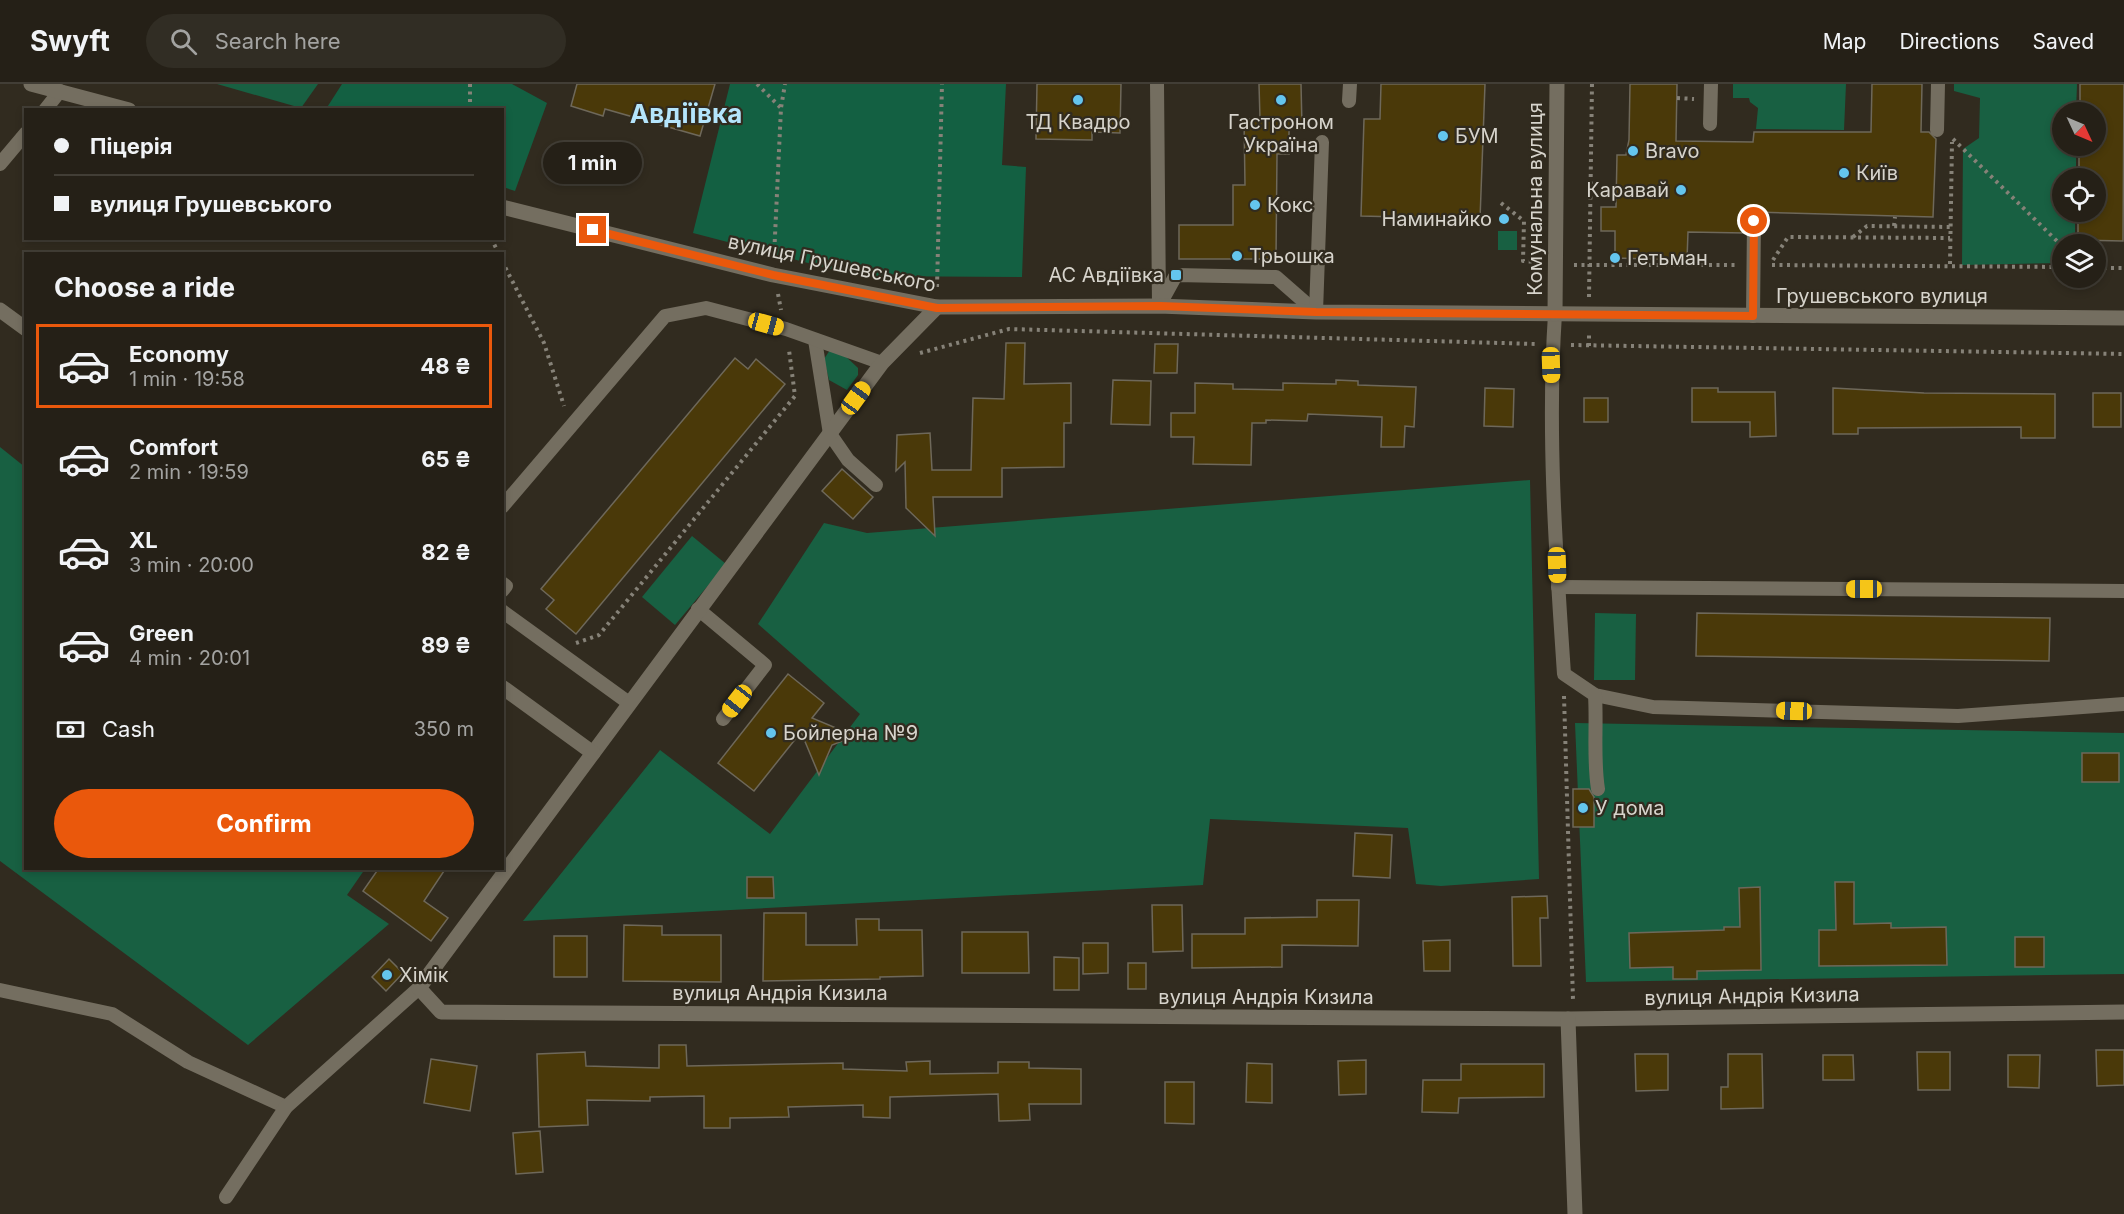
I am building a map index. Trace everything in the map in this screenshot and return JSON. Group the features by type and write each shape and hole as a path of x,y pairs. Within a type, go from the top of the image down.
{"street":[{"path":"31,84 121,108"},
{"name":"Комунальна вулиця","path":"1556,314 1557,84"},
{"name":"вулиця Грушевського","path":"504,208 773,275 937,308 1160,306 1316,312"},
{"path":"419,988 882,363 937,308"},
{"path":"0,310 24,328"},
{"name":"Грушевського вулиця","path":"1316,312 2124,318"},
{"path":"504,688 593,753"},
{"name":"вулиця Андрія Кизила","path":"419,988 441,1012 1568,1019 2124,1012"},
{"path":"1568,1019 1575,1214"}],"lane":[{"path":"1157,84 1160,306"},
{"path":"1349,101 1350,84"},
{"path":"1710,124 1711,84"},
{"path":"1937,130 1938,84"},
{"path":"47,108 60,92"},
{"path":"0,164 24,135"},
{"path":"1316,312 1322,142"},
{"path":"1753,316 1754,221"},
{"path":"1160,306 1176,275 1276,277 1316,312"},
{"path":"504,505 665,316 706,308 786,329 882,363"},
{"path":"1556,314 1551,365 1558,587 1564,674 1595,695 1653,707 1958,716 2124,704"},
{"path":"815,340 830,434 848,460 876,485"},
{"path":"1558,587 2124,591"},
{"path":"698,609 765,665 723,719"},
{"path":"504,611 629,704"},
{"path":"1595,695 1597,720 1594,760 1598,789"},
{"path":"226,1197 286,1107 419,988"},
{"path":"0,990 112,1014 188,1062 286,1107"}],"path":[{"path":"470,84 470,108"},
{"path":"757,84 780,108"},
{"path":"556,649 599,635 795,396 786,329 773,275 780,108 785,84"},
{"path":"937,308 942,84"},
{"path":"1589,346 1592,84"},
{"path":"1937,130 1952,139 2052,236"},
{"path":"1950,264 1952,139"},
{"path":"1894,216 1894,226"},
{"path":"1853,238 1867,226 1950,228"},
{"path":"1769,265 1788,237 1950,238"},
{"path":"504,265 544,343 570,426"},
{"path":"2106,268 2124,268"},
{"path":"916,354 1009,329 1589,346 2124,354"},
{"path":"1564,674 1570,983 1574,993 1568,1019"}],"green space":[{"path":"217,84 318,84 301,108"},
{"path":"342,84 512,84 547,103 515,191 504,187 504,108 327,108"},
{"path":"730,84 1006,84 1002,165 1026,167 1022,277 858,276 693,233"},
{"path":"1733,84 1846,84 1844,130 1756,129 1758,108 1750,102 1749,98 1733,98"},
{"path":"1954,84 2077,84 2076,102 2052,102 2052,156 2076,156 2076,168 2052,168 2052,222 2075,222 2075,234 2052,234 2052,263 1962,265 1963,149 1979,138 1980,98 1954,91"},
{"path":"1498,231 1517,231 1517,250 1498,250"},
{"path":"830,350 842,353 858,368 858,375 847,390 829,380 824,359"},
{"path":"0,447 24,466 24,870 364,870 347,895 389,924 248,1045 0,861"},
{"path":"1530,480 1539,879 1441,886 1416,884 1408,828 1210,819 1203,885 523,921 660,750 770,834 860,714 758,624 824,523 867,533"},
{"path":"692,536 726,564 675,625 642,597"},
{"path":"1595,613 1636,614 1635,680 1594,680"},
{"path":"1575,723 2124,733 2124,974 1586,982"}],"building":[{"path":"577,84 715,84 700,136 605,109 603,116 571,106"},
{"name":"ТД Квадро","path":"1037,84 1121,84 1120,133 1092,132 1092,140 1036,139"},
{"path":"1259,84 1301,84 1302,128 1289,127 1289,154 1277,154 1276,259 1179,259 1179,225 1233,225 1233,185 1245,185 1244,119 1260,119"},
{"path":"1381,84 1485,84 1480,219 1361,216 1364,119 1380,119"},
{"path":"1630,84 1677,84 1676,141 1753,142 1754,132 1871,132 1872,84 1922,84 1921,132 1929,132 1936,139 1933,217 1754,212 1745,214 1745,233 1688,232 1687,260 1615,258 1615,231 1601,231 1601,207 1616,207 1617,155 1626,155 1629,140"},
{"path":"2080,84 2124,84 2123,241 2106,241 2106,234 2078,234 2078,222 2106,222 2106,168 2079,168 2079,156 2106,156 2106,102 2080,102"},
{"path":"1006,343 1025,343 1024,384 1071,383 1071,423 1064,423 1064,467 1002,468 1002,497 933,497 935,536 906,508 905,462 896,471 897,435 930,433 932,470 971,470 973,398 1004,399"},
{"path":"1155,344 1178,344 1177,373 1154,373"},
{"path":"735,358 748,369 756,359 785,384 576,634 546,609 554,600 541,589"},
{"path":"1113,380 1151,381 1150,425 1111,424"},
{"path":"1336,380 1358,381 1358,385 1416,387 1414,427 1405,426 1404,447 1381,447 1382,417 1308,414 1307,421 1266,420 1266,423 1252,423 1251,465 1193,464 1194,437 1171,437 1171,413 1195,413 1195,383 1233,384 1233,389 1283,390 1283,383 1336,384"},
{"path":"1485,388 1514,389 1513,427 1484,426"},
{"path":"1692,388 1718,388 1718,392 1775,392 1776,436 1750,437 1750,422 1692,422"},
{"path":"1833,388 1924,393 2055,394 2055,438 2021,438 2021,427 1858,428 1858,434 1833,434"},
{"path":"2093,393 2121,393 2121,427 2093,427"},
{"path":"1584,398 1608,398 1608,422 1584,422"},
{"path":"842,469 873,497 853,519 822,491"},
{"path":"1697,613 2050,618 2049,661 1696,656"},
{"name":"Бойлерна №9","path":"788,674 824,703 812,718 855,736 832,745 819,775 801,732 754,791 718,763"},
{"path":"2082,753 2119,753 2119,782 2082,782"},
{"name":"У дома","path":"1573,789 1589,789 1594,797 1594,827 1573,827"},
{"path":"1355,833 1392,835 1390,878 1353,876"},
{"path":"378,870 445,870 424,901 448,918 431,941 363,891"},
{"path":"747,877 773,877 774,898 747,898"},
{"path":"1835,882 1854,882 1854,924 1891,923 1891,928 1946,927 1947,965 1819,966 1819,930 1836,930"},
{"path":"1760,887 1761,970 1697,971 1697,979 1673,979 1673,967 1630,968 1629,933 1724,930 1724,927 1740,927 1739,888"},
{"path":"1547,896 1548,918 1540,918 1541,966 1513,966 1512,897"},
{"path":"1317,900 1359,900 1358,946 1282,945 1282,967 1192,968 1192,934 1245,934 1245,918 1317,917"},
{"path":"1152,905 1182,905 1183,951 1153,952"},
{"path":"764,913 806,913 806,945 857,945 856,919 879,919 879,930 922,930 923,976 763,981"},
{"path":"624,925 662,926 662,935 721,935 721,982 623,981"},
{"path":"962,932 1028,932 1029,973 962,973"},
{"path":"554,936 587,936 587,977 554,977"},
{"path":"2015,937 2044,937 2044,967 2015,967"},
{"path":"1450,940 1450,971 1424,971 1423,941"},
{"path":"1083,943 1108,943 1108,973 1083,974"},
{"path":"1054,957 1079,958 1079,990 1054,990"},
{"name":"Хімік","path":"389,959 403,973 386,991 372,977"},
{"path":"1128,963 1146,963 1146,989 1128,989"},
{"path":"659,1045 686,1045 687,1066 843,1063 843,1069 907,1071 906,1062 930,1061 930,1074 998,1073 998,1062 1029,1062 1029,1068 1081,1069 1081,1104 1029,1104 1030,1120 999,1121 998,1094 890,1097 890,1118 863,1117 863,1105 788,1107 789,1117 730,1118 730,1128 704,1128 704,1096 650,1097 650,1101 587,1100 588,1125 539,1127 537,1054 585,1052 586,1066 659,1068"},
{"path":"2096,1050 2124,1050 2124,1085 2097,1086"},
{"path":"1917,1052 1950,1052 1950,1090 1918,1090"},
{"path":"1635,1054 1668,1054 1668,1090 1636,1091"},
{"path":"1728,1054 1762,1054 1763,1108 1721,1109 1721,1087 1728,1087"},
{"path":"1823,1055 1853,1055 1854,1080 1823,1080"},
{"path":"2008,1055 2040,1055 2039,1088 2008,1087"},
{"path":"431,1059 477,1066 470,1111 424,1103"},
{"path":"1366,1060 1366,1094 1339,1095 1338,1061"},
{"path":"1247,1063 1272,1064 1272,1103 1246,1102"},
{"path":"1461,1064 1544,1064 1544,1097 1459,1098 1458,1113 1422,1112 1423,1080 1461,1080"},
{"path":"1165,1082 1194,1082 1194,1124 1165,1123"},
{"path":"540,1131 543,1172 516,1174 513,1133"}],"place":[{"name":"ТД Квадро","path":"1078,100"},
{"name":"Гастроном Україна","path":"1281,100"},
{"name":"БУМ","path":"1443,136"},
{"name":"Bravo","path":"1633,151"},
{"name":"Київ","path":"1844,173"},
{"name":"Каравай","path":"1681,190"},
{"name":"Кокс","path":"1255,205"},
{"name":"Наминайко","path":"1504,219"},
{"name":"Трьошка","path":"1237,256"},
{"name":"Гетьман","path":"1615,258"},
{"name":"АС Авдіївка","path":"1176,275"},
{"name":"Бойлерна №9","path":"771,733"},
{"name":"У дома","path":"1583,808"},
{"name":"Хімік","path":"387,975"}],"district":[{"name":"Авдіївка","path":"686,114"}],"route":[{"path":"593,230 773,275 937,308 1160,306 1316,312 1753,316 1754,221"}]}
